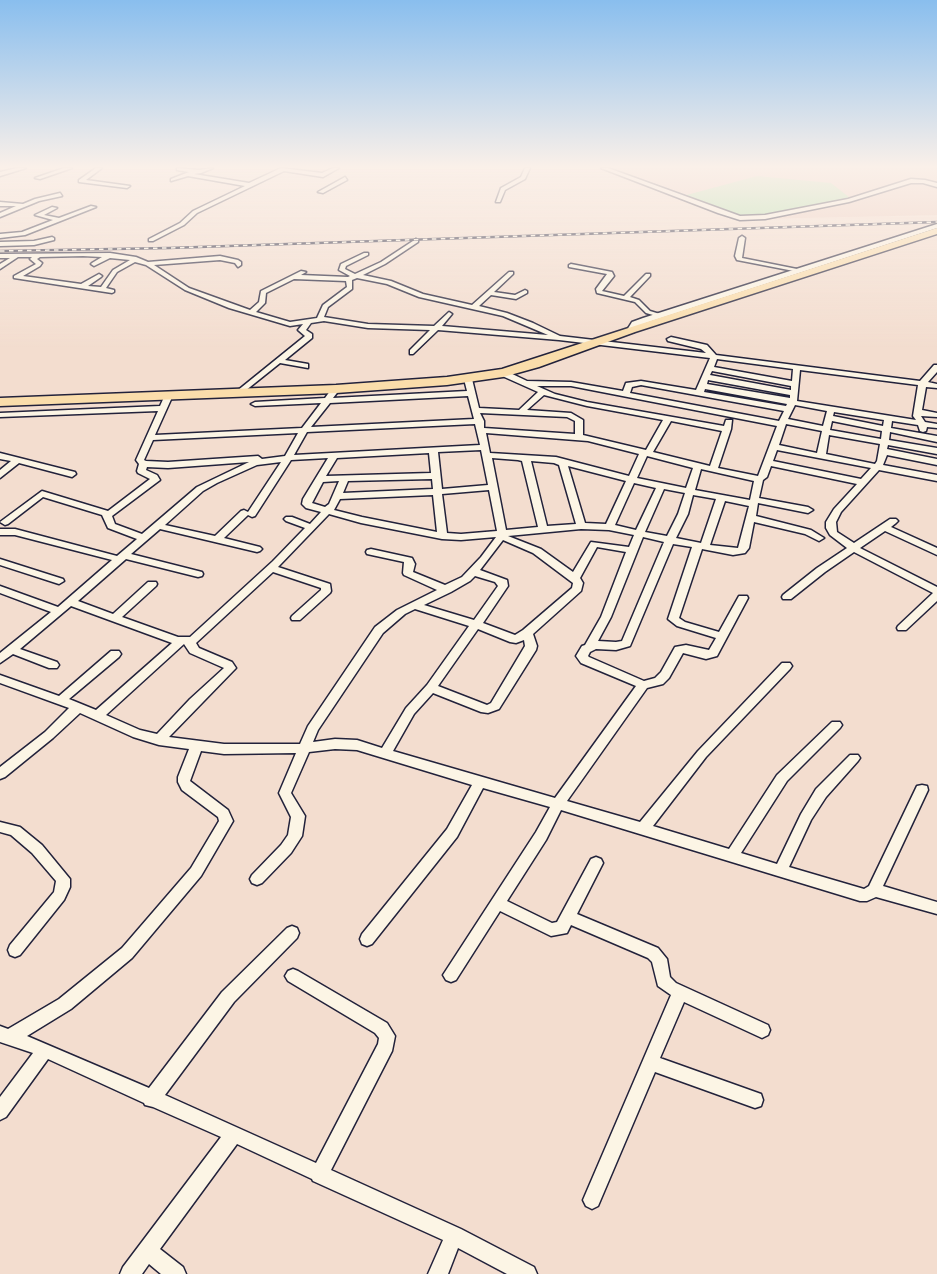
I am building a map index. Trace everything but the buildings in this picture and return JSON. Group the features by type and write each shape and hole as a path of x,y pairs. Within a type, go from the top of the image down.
{"highway":[{"path":"0,402 336,389 468,379 503,373 535,364 645,325 937,231"}],"street":[{"path":"0,236 18,235 40,227"},
{"path":"151,240 175,227"},
{"path":"631,330 635,324 660,315 932,227"},
{"path":"742,238 738,256 739,259 799,270"},
{"path":"0,244 34,244 52,239"},
{"path":"293,277 304,279 313,277 329,280 349,279 358,276 416,241"},
{"path":"0,255 109,251 114,252 113,255"},
{"path":"70,263 83,254"},
{"path":"0,255 83,254 113,255 136,259 148,264 192,292 231,307 290,324 322,319 368,326 435,328 560,338 937,386"},
{"path":"366,254 346,263 341,267 344,272 389,282 421,296 474,306 516,317 560,338"},
{"path":"39,255 34,259 39,263 38,265 18,275 17,278 112,291"},
{"path":"94,264 113,255"},
{"path":"0,267 16,256"},
{"path":"148,264 220,258 238,262 238,265"},
{"path":"102,290 115,271 136,259"},
{"path":"571,266 610,273 611,276 599,289 599,292 638,301 648,312 660,315"},
{"path":"252,312 262,303 263,292 303,272"},
{"path":"474,306 511,274"},
{"path":"81,287 99,276"},
{"path":"626,298 648,276"},
{"path":"322,319 320,317 325,306 350,288 349,279"},
{"path":"490,293 516,297 525,292"},
{"path":"413,352 449,314"},
{"path":"240,393 309,336 302,330 309,321"},
{"path":"671,339 704,347 714,357"},
{"path":"695,406 714,357"},
{"path":"280,361 304,366"},
{"path":"334,455 307,504 312,508 361,520 442,536 460,537 502,534 581,526 609,527 733,552 741,551 744,548 759,479 763,477 794,393 797,367"},
{"path":"709,368 795,384"},
{"path":"923,437 923,424 917,416 922,384 937,368"},
{"path":"503,373 542,392 587,404 726,429"},
{"path":"706,377 794,393"},
{"path":"257,879 286,849 295,836 298,816 287,799 285,793 303,749 319,717 379,630 388,621 413,604 460,583 474,572 502,534 481,426 468,379"},
{"path":"626,394 629,385 636,382 700,390 790,406 831,409 888,420 937,426"},
{"path":"526,383 565,383 937,451"},
{"path":"218,539 248,514 268,491 304,431 336,389"},
{"path":"521,412 542,392"},
{"path":"255,404 326,402 472,393"},
{"path":"108,515 155,480 154,477 141,471 143,464 140,460 169,395"},
{"path":"0,415 163,408"},
{"path":"821,456 831,409"},
{"path":"477,410 574,417 579,420 578,437"},
{"path":"918,412 937,414"},
{"path":"713,469 731,414"},
{"path":"829,418 937,439"},
{"path":"609,527 631,480 668,419"},
{"path":"888,420 881,462 837,511 831,522 833,533 852,547 937,591"},
{"path":"150,438 304,431 481,426 597,440 698,466 759,479"},
{"path":"773,447 937,478"},
{"path":"143,464 149,465 246,459 266,460 433,450 486,451 524,458 560,461 583,465 631,480 721,498 808,510"},
{"path":"433,450 442,536"},
{"path":"882,451 937,462"},
{"path":"0,456 72,474"},
{"path":"524,458 526,460 543,529"},
{"path":"0,475 18,460"},
{"path":"0,659 70,602 206,485 266,460"},
{"path":"560,461 563,464 581,526"},
{"path":"768,462 862,482"},
{"path":"590,646 623,645 626,643 670,540 683,514 698,466"},
{"path":"320,479 435,476"},
{"path":"97,716 186,641 200,636 271,568 327,511 337,496 344,478"},
{"path":"643,685 585,660 582,656 586,649 590,646 606,617 632,550 661,486"},
{"path":"337,496 437,492 493,487"},
{"path":"4,522 42,494 108,515"},
{"path":"721,498 673,619 681,624 721,636"},
{"path":"108,515 109,524 111,526 144,538"},
{"path":"751,518 808,532 820,538"},
{"path":"289,519 312,526"},
{"path":"787,597 852,547 893,520"},
{"path":"159,526 257,549"},
{"path":"884,527 937,552"},
{"path":"0,532 15,532 198,574"},
{"path":"502,534 537,551 575,578 578,583 577,589 527,633 516,639"},
{"path":"575,578 594,544 632,550"},
{"path":"371,552 405,558 410,562 408,573 447,590"},
{"path":"0,562 59,581"},
{"path":"271,568 326,586 326,591 296,618"},
{"path":"385,754 410,711 430,688 501,589 503,582 474,572"},
{"path":"115,618 152,584"},
{"path":"0,589 59,611"},
{"path":"902,628 937,595"},
{"path":"451,975 541,836 558,804 643,685 659,680 665,675 679,650 686,649 710,655 713,653 743,598"},
{"path":"70,602 186,641 194,650 228,665 230,668 194,702 159,740"},
{"path":"413,604 476,624 516,639 530,650"},
{"path":"430,688 482,708 491,708 495,706 530,650 531,646 527,633"},
{"path":"12,650 53,665"},
{"path":"60,701 115,654"},
{"path":"643,829 702,754 786,666"},
{"path":"0,679 78,707 137,734 159,740 224,749 303,749 335,744 349,744 643,829 850,893 868,895 874,890 922,790"},
{"path":"0,774 49,736 78,707"},
{"path":"732,856 782,778 796,762 836,725"},
{"path":"5,1035 65,1004 127,953 196,872 226,820 223,814 184,782 184,777 197,746"},
{"path":"780,871 806,818 821,793 854,758"},
{"path":"366,939 452,833 480,782"},
{"path":"0,827 15,831 37,849 63,879 63,887 59,896 15,950"},
{"path":"498,903 551,930 562,928 596,863"},
{"path":"874,890 937,908"},
{"path":"569,917 653,953 659,959 663,981 671,988 762,1030"},
{"path":"151,1099 228,997 292,933"},
{"path":"293,976 381,1028 386,1036 386,1045 319,1175"},
{"path":"592,1200 680,992"},
{"path":"5,1035 45,1050 151,1099 234,1134 319,1175 454,1236 527,1274"},
{"path":"0,1112 45,1050"},
{"path":"650,1062 755,1100"},
{"path":"130,1274 234,1134"},
{"path":"438,1274 454,1236"},
{"path":"147,1251 176,1274"}],"railway":[{"path":"0,251 169,248 776,227"}]}
